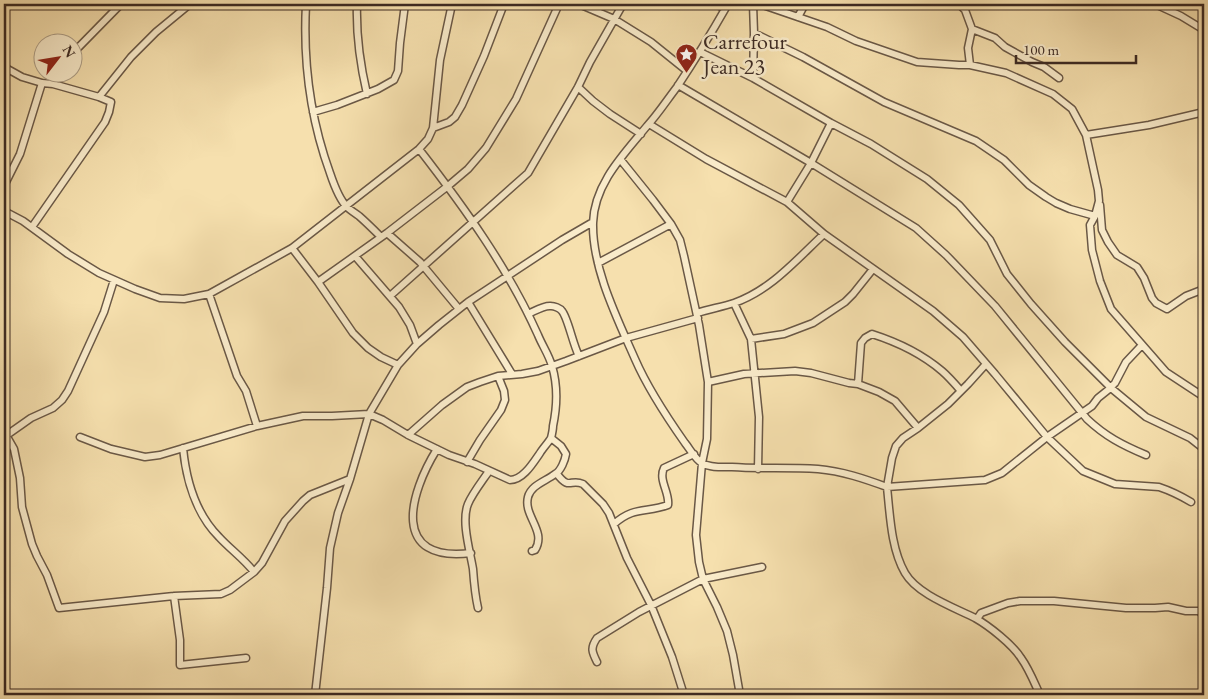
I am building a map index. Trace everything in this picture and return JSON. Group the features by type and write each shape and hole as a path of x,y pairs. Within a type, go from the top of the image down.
{"street":[{"path":"82,44 121,4"},
{"path":"100,97 131,57 156,32 190,4"},
{"path":"306,4 308,84 323,153 334,184 346,206 424,266 459,309"},
{"path":"357,4 357,36 360,64 367,94"},
{"path":"313,112 367,94 394,80 398,71 405,4"},
{"path":"4,211 32,227 68,254 114,280 160,298 184,299 209,294 292,248 419,149 428,139 433,128 440,60 452,4"},
{"path":"433,128 456,117 484,56 504,4"},
{"path":"318,282 384,235 468,169 486,148 516,100 559,4"},
{"path":"579,4 614,19 651,42 687,72"},
{"path":"390,296 528,173 578,87 622,4"},
{"path":"716,4 727,6 678,85 620,159 606,180 596,202 593,222 594,247 598,263 610,298 643,377 664,414 702,463 715,467 820,469 851,475 887,487 985,480 1002,472 1092,406 1098,398 1111,388 1126,362 1142,345"},
{"path":"753,4 753,78"},
{"path":"760,4 827,27 856,41 917,62 959,66 970,65 1006,73 1053,94 1072,109 1086,135 1098,190 1102,230 1117,255 1137,267 1144,278 1152,298 1156,303 1167,309 1186,296 1204,289"},
{"path":"798,17 805,4"},
{"path":"959,4 965,10 972,28 968,48 970,65"},
{"path":"1155,4 1182,16 1204,30"},
{"path":"972,28 995,38 1006,47 1044,67 1059,78"},
{"path":"754,33 803,57 884,102 976,141 1004,160 1029,185 1046,197 1070,209 1095,216"},
{"path":"700,52 753,78 831,123 872,144 928,180 960,205 990,240 1007,274 1031,304 1111,388 1146,417 1190,438 1204,449"},
{"path":"4,67 22,77 100,97 111,102 105,122 32,227"},
{"path":"4,186 20,154 42,83"},
{"path":"678,85 811,163 916,228 946,255 995,306 1092,424 1118,443 1146,455"},
{"path":"578,87 610,114 641,134"},
{"path":"1086,135 1204,112"},
{"path":"787,202 811,163 831,123"},
{"path":"649,124 706,159 787,202 824,234 933,311 963,338 996,374 1047,438 1083,471 1115,484 1166,489 1191,502"},
{"path":"80,437 111,449 145,456 160,455 257,426 303,416 369,414 408,435 467,462 510,480 519,478 530,467 551,438 557,399 552,366 528,314 507,276 448,186 419,149"},
{"path":"620,159 671,224 680,240 684,256 697,316 708,382 707,438 702,463 696,535 699,562 703,580 727,631 740,695"},
{"path":"1099,201 1095,216 1090,225 1092,250 1100,281 1111,308 1166,372 1204,397"},
{"path":"315,695 330,548 338,513 369,414 398,365 417,344 468,302 562,240 593,222"},
{"path":"598,263 671,224"},
{"path":"408,435 467,387 498,376 531,373 626,338 734,303 762,289 780,277 824,234"},
{"path":"292,248 354,334 368,348 398,365"},
{"path":"354,256 399,307 410,325 417,344"},
{"path":"750,339 784,334 814,323 854,294 873,269"},
{"path":"114,280 104,312 68,391 62,400 53,408 31,418 5,436 14,449 20,478 22,508 32,544 47,574 59,608 174,596 221,594 230,590 254,572 262,563 285,521 303,501 310,495 350,479"},
{"path":"209,294 237,376 246,391 257,426"},
{"path":"468,302 512,374"},
{"path":"734,303 750,339 759,416 758,469"},
{"path":"528,314 547,306 553,306 562,310 575,350 579,356"},
{"path":"858,384 861,343 872,334 890,340 916,353 942,371 961,391"},
{"path":"986,364 948,404 903,438 896,446 890,465 887,487 893,541 905,574 923,592 977,620 1008,643 1020,657 1040,695"},
{"path":"708,382 744,374 795,371 811,373 849,384 858,384 879,392 895,401 918,428"},
{"path":"467,462 501,410 505,400 504,391 498,376"},
{"path":"532,551 535,550 539,540 538,532 529,512 528,497 536,486 557,474 566,454 561,446 551,438"},
{"path":"183,448 194,500 204,518 218,536 254,572"},
{"path":"437,449 424,473 416,494 413,513 414,527 424,546 430,549 440,552 470,553"},
{"path":"614,524 635,511 668,505 668,497 662,476 664,468 694,454"},
{"path":"478,608 466,527 467,506 489,471"},
{"path":"557,474 567,483 580,482 583,484 606,509 651,605 672,657 684,695"},
{"path":"597,662 592,649 597,638 628,618 703,580 762,568"},
{"path":"174,596 180,640 180,665 246,658"},
{"path":"977,620 981,613 1008,603 1020,601 1126,608 1174,607 1186,611 1199,611 1204,616"}],"place":[{"name":"Carrefour Jean 23","path":"687,73"}]}
